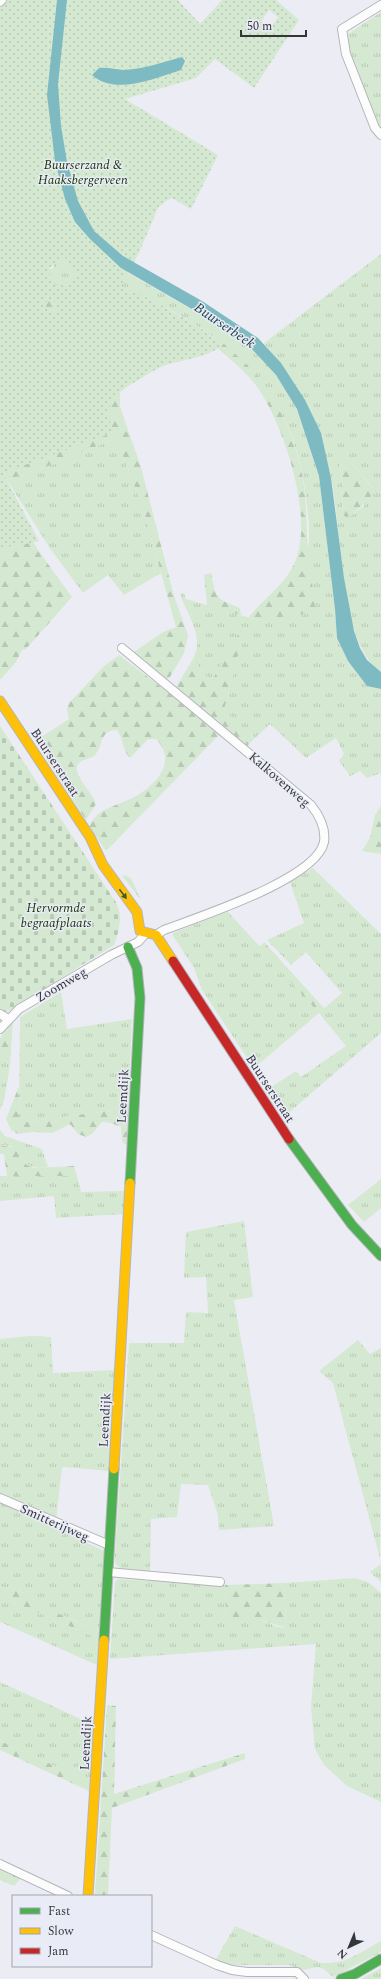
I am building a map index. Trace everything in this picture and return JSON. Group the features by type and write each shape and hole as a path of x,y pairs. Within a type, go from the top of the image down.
{"street":[{"path":"381,5 342,29 346,54 375,128 381,134"},
{"name":"Kalkovenweg","path":"122,648 311,805 324,828 324,842 319,852 301,870 283,881 250,897 164,930 147,933"},
{"name":"Buurserstraat","path":"0,701 90,837 103,865 137,912 140,924 299,1155 352,1225 381,1256"},
{"name":"Zoomweg","path":"0,1030 8,1019 19,1009 110,955 128,946 147,933"},
{"name":"Leemdijk","path":"88,1895 108,1572 140,998 137,968 128,946"},
{"path":"0,1014 8,1019"},
{"name":"Smitterijweg","path":"0,1498 109,1546"},
{"path":"108,1572 220,1582"},
{"path":"0,1864 66,1895"},
{"path":"152,1935 224,1968 247,1972 297,1972 304,1979"},
{"path":"341,1979 353,1976 381,1959"}],"green space":[{"name":"Buurserzand & Haaksbergerveen","path":"0,0 178,0 200,24 222,0 276,0 299,20 254,88 215,59 196,78 125,99 218,155 191,209 172,198 158,208 138,255 122,283 122,287 152,300 191,322 223,344 210,353 166,365 151,372 119,393 110,406 109,414 110,422 115,432 3,473 39,541 0,550","holes":["269,10 278,17 270,29 261,22","66,258 78,276 57,288 47,269","54,300 57,311 48,313 45,302"]},
{"path":"381,12 381,139 371,122 342,38"},
{"path":"0,200 235,334 251,348 276,375 297,409 319,476 335,609 337,638 348,661 367,686 381,689 381,773 367,778 360,771 350,776 339,761 344,754 336,738 306,758 270,724 254,739 224,710 245,627 244,626 214,677 207,677 193,659 197,642 196,634 180,594 184,593 186,599 258,620 308,548 308,511 297,452 284,418 266,389 244,363 218,340 189,320 157,303 122,287 109,299 49,284 33,264 53,269 55,261"},
{"path":"381,254 381,672 367,657 356,636 349,610 340,553 335,499 327,464 300,401 279,363 264,343","holes":["338,458 347,458 372,487 364,506 350,516 342,513 343,487"]},
{"path":"48,284 62,286 123,383 120,394 120,407 141,467 174,596 188,635 184,653 170,677 166,680 131,654 163,632 176,627 143,508 116,438 54,464 7,480 0,468"},
{"path":"224,344 260,379 271,395 289,430 301,468 306,506 308,549 316,612 258,620 249,617 286,577 295,562 300,543 301,522 299,498 294,474 279,428 256,385 239,367 215,346"},
{"path":"116,438 143,508 161,573 124,595 108,575 83,593 49,547 7,480 54,464"},
{"path":"338,457 347,458 373,489 370,499 350,516 346,517 342,514 343,487"},
{"path":"0,489 40,553 72,597 26,649 22,650 16,662 0,680"},
{"path":"211,573 214,588 218,596 226,602 240,608 241,615 207,606 204,575"},
{"path":"243,626 245,627 224,710 254,739 247,746 217,720 178,691 176,687 193,659 207,677 214,677"},
{"path":"119,655 221,733 106,851 89,826 101,812 129,800 152,784 158,777 165,763 165,755 162,747 156,739 148,739 130,758 125,751 117,730 107,733 102,740 97,753 94,756 80,762 77,767 81,780 92,795 96,804 86,820 35,741 69,719 67,709 69,703 103,667"},
{"name":"Hervormde begraafplaats","path":"0,726 117,904 120,914 119,930 114,945 5,1013 0,1011"},
{"path":"381,806 381,854 362,851 370,838 375,815"},
{"path":"313,868 381,934 381,1033 285,1116 268,1089 296,1071 301,1077 346,1046 319,1013 254,1068 202,990 194,968 173,936 173,933 227,911 320,1012 342,993 306,952 291,965 267,940 304,923 290,882"},
{"path":"124,875 131,878 141,900 123,877"},
{"path":"264,942 324,1008 319,1013 259,947"},
{"path":"61,992 67,1029 132,1019 128,1108 19,1123 20,1017"},
{"path":"13,1021 10,1066 5,1060 0,1059 0,1038"},
{"path":"0,1059 5,1060 10,1066 4,1101 0,1110"},
{"path":"19,1086 19,1123 128,1108 127,1146 122,1141 121,1127 111,1123 102,1122 92,1134 86,1137 78,1134 70,1124 52,1133 32,1132 18,1134 11,1130 6,1119"},
{"path":"0,1130 5,1136 42,1149 48,1167 38,1168 31,1166 15,1149 9,1146 0,1145"},
{"path":"0,1145 15,1148 27,1165 34,1168 74,1166 77,1176 7,1176 4,1154 0,1154"},
{"path":"0,1176 77,1176 81,1192 125,1191 124,1214 56,1218 54,1196 0,1201"},
{"path":"381,1179 381,1208 364,1222 348,1205"},
{"path":"244,1221 253,1297 234,1300 274,1526 219,1530 218,1515 208,1485 181,1484 177,1517 151,1519 150,1571 120,1568 115,1563 115,1555 129,1343 184,1343 186,1312 208,1313 206,1277 184,1278 186,1232"},
{"path":"29,1336 51,1337 53,1373 115,1370 109,1471 62,1468 56,1521 0,1495 0,1339"},
{"path":"358,1340 370,1354 381,1348 380,1558 333,1383 319,1371"},
{"path":"0,1503 104,1551 100,1632 39,1605 29,1595 17,1590 0,1587"},
{"path":"381,1564 381,1582 370,1572"},
{"path":"355,1578 368,1582 381,1593 381,1802 347,1786 324,1765 315,1749 311,1707 316,1644 110,1659 115,1582 118,1579 225,1585 226,1620 261,1620 278,1627 286,1628 284,1583"},
{"path":"284,1583 286,1628 261,1620 226,1620 225,1585"},
{"path":"0,1587 17,1590 29,1595 39,1605 100,1632 99,1639 0,1596"},
{"path":"0,1596 99,1639 97,1665 0,1622"},
{"path":"0,1682 94,1725 90,1782 0,1741"},
{"path":"107,1705 116,1706 114,1794 245,1753 245,1759 112,1808 108,1895 95,1895"},
{"path":"0,1741 90,1782 89,1791 0,1750"},
{"path":"0,1868 21,1878 14,1886 0,1880"},
{"path":"235,1926 321,1963 346,1960 381,1941 381,1952 333,1977 324,1969 317,1967 303,1970 289,1965 229,1965 215,1961"},
{"path":"381,1968 381,1979 361,1979"}],"water":[{"name":"Buurserbeek","path":"57,0 67,0 58,84 61,126 67,162 78,201 94,231 123,256 202,301 258,338 281,363 305,400 321,433 331,478 344,578 354,631 360,648 367,660 381,672 381,689 367,686 348,661 337,638 335,609 319,476 297,409 276,375 251,348 235,334 121,268 90,239 75,222 65,199 55,161 47,95"},
{"path":"182,57 185,61 181,70 147,81 123,85 112,84 101,81 92,75 99,68 124,70 132,69 154,65"}],"traffic: fast":[{"path":"128,947 137,968 140,998 130,1183"},
{"path":"289,1139 352,1225 381,1256"},
{"path":"104,1640 114,1469"},
{"path":"341,1979 355,1974 381,1959"}],"traffic: slow":[{"path":"0,701 90,837 103,865 137,912 140,931 156,935 173,961"},
{"path":"114,1469 130,1183"},
{"path":"88,1895 104,1640"}],"traffic: jam":[{"path":"173,961 289,1139"}]}
